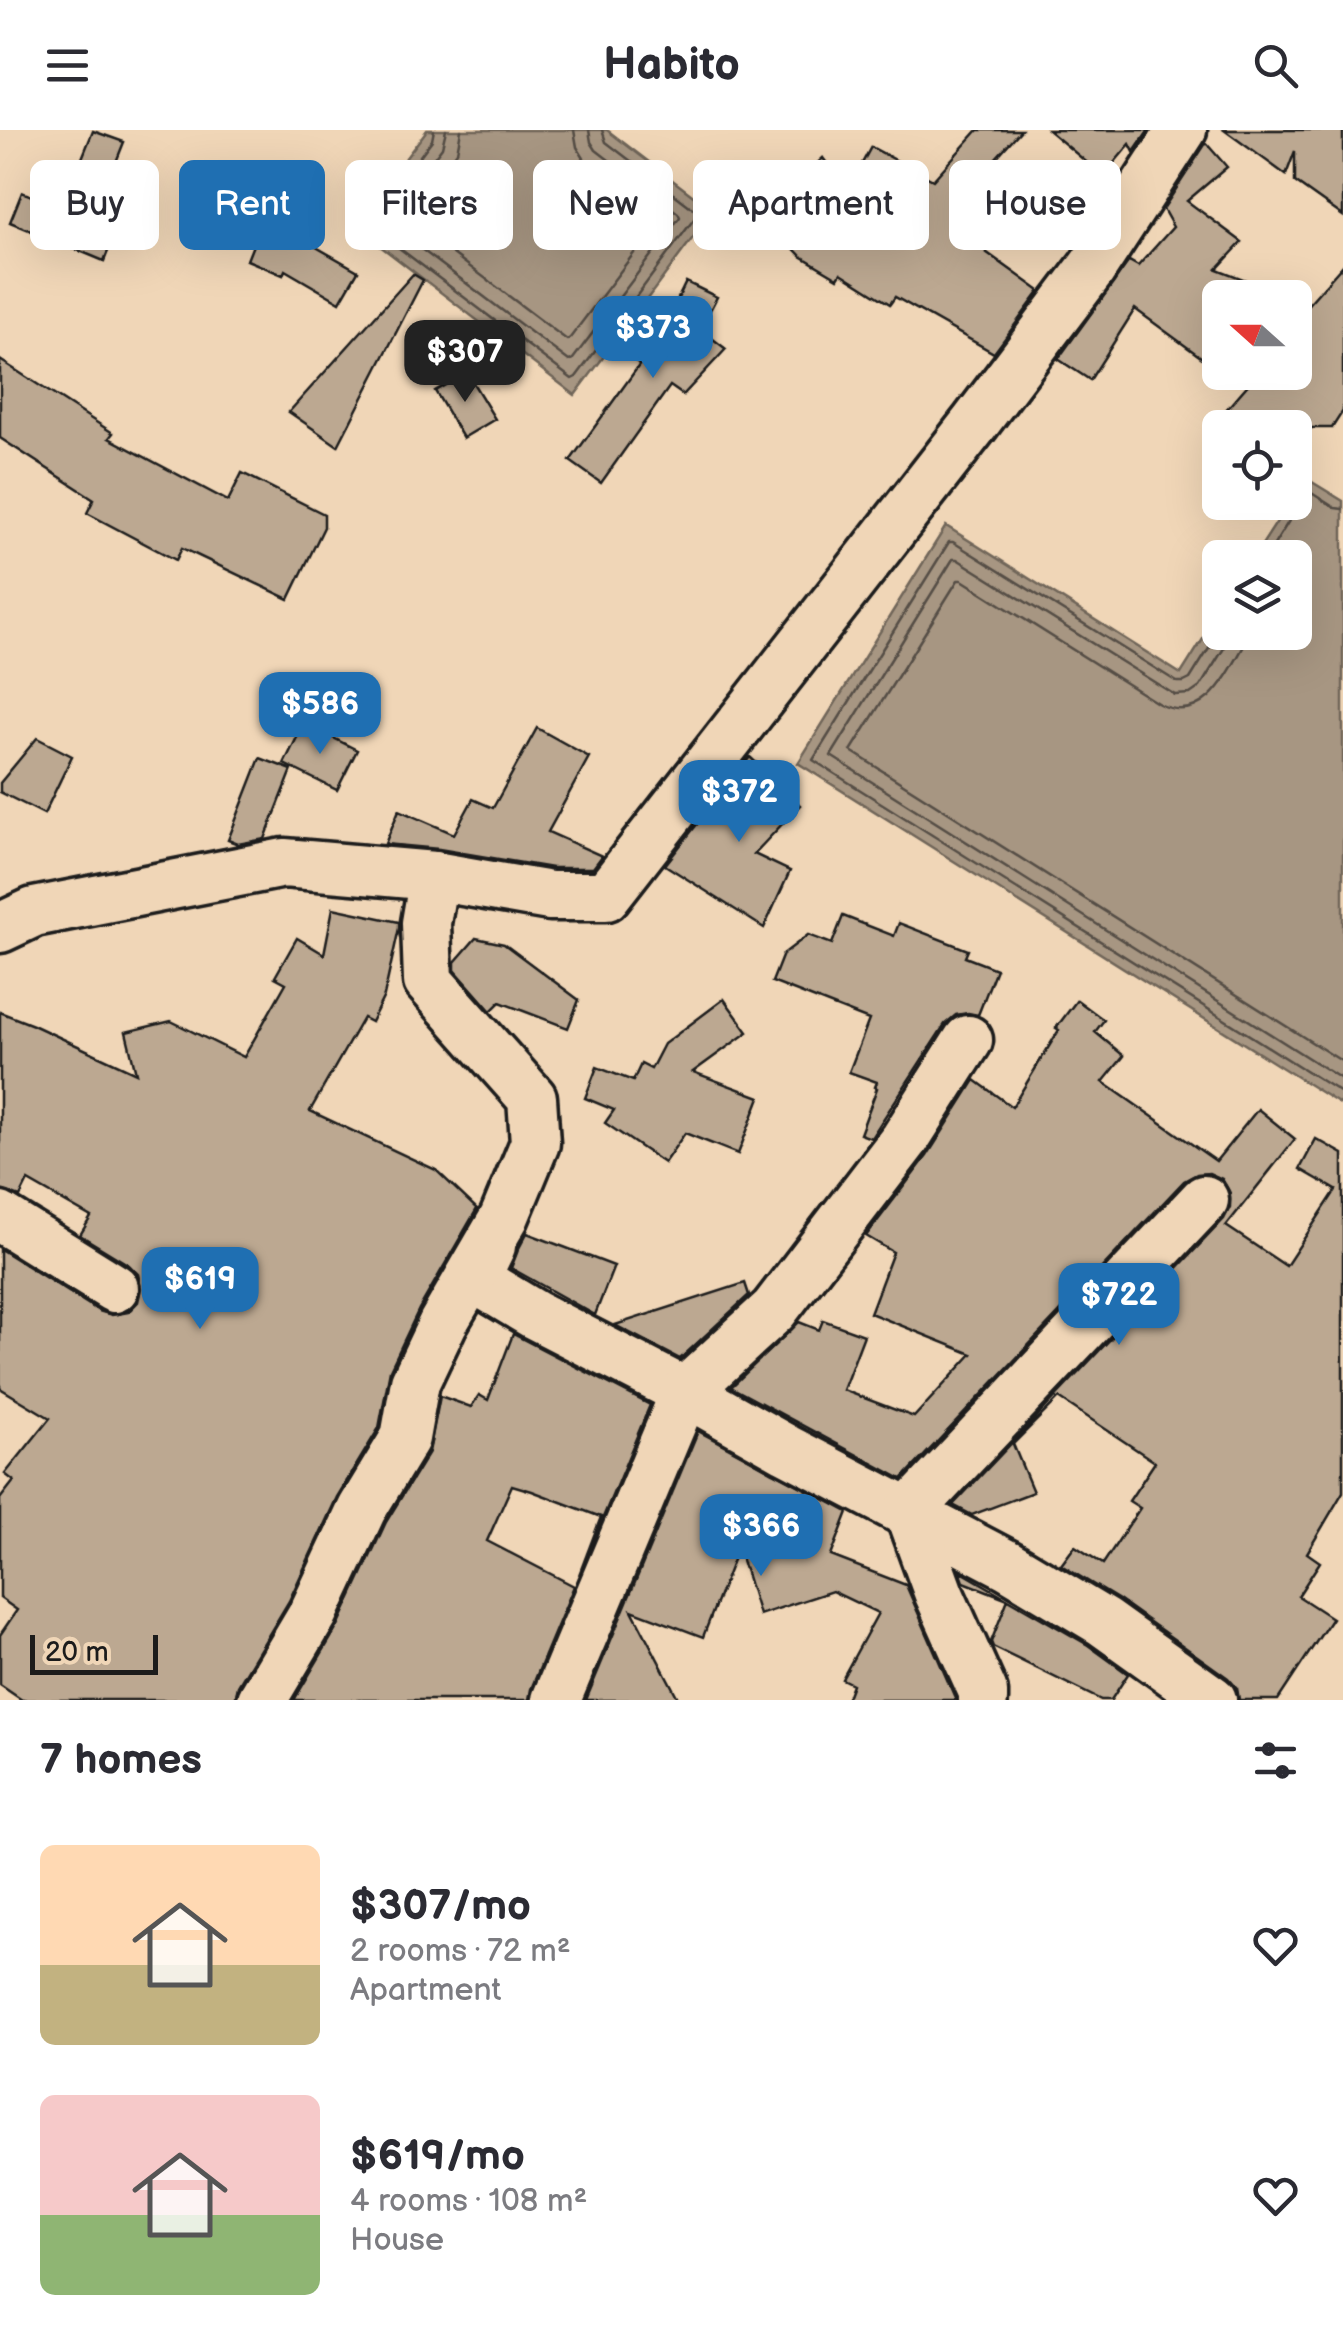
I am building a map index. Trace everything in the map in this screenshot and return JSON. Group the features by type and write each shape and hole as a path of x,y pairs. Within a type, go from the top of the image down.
{"street":[{"path":"0,928 34,912 284,863 434,876 550,896 606,896 1092,268 1182,130"},
{"path":"434,876 426,923 428,981 532,1098 534,1143 475,1279 535,1315 1008,1565 1103,1622 1212,1700"},
{"path":"556,1700 685,1392 774,1310 906,1139 968,1040"},
{"path":"909,1512 1204,1200"},
{"path":"0,1218 114,1288"},
{"path":"262,1700 313,1614 362,1509 405,1438 415,1382 443,1324 504,1218"},
{"path":"909,1512 983,1700"}],"water":[{"path":"427,130 607,130 646,160 533,160 533,250 673,250 673,180 693,196 693,238 575,395 385,250 513,250 513,160 404,160"},
{"path":"1312,482 1343,501 1343,1106 798,763 946,526 1181,674 1202,641 1202,650 1312,650 1312,540 1265,540 1278,520 1312,520"}],"building":[{"path":"978,130 1021,130 994,160 951,160"},
{"path":"1048,130 1149,130 1134,152 1130,144 1116,160 1084,160"},
{"path":"1224,130 1343,130 1343,216 1295,182 1295,151 1286,175"},
{"path":"93,131 124,142 117,160 81,160"},
{"path":"1206,143 1227,167 1187,201 1242,242 1217,269 1246,280 1202,280 1202,358 1135,309 1090,380 1058,359 1129,261 1138,266 1173,227 1163,209"},
{"path":"871,147 895,160 864,160"},
{"path":"949,162 949,250 987,250 1040,291 994,353 895,297 890,304 841,273 838,278 795,250 929,250 929,178 933,180"},
{"path":"22,192 30,195 30,230 10,222"},
{"path":"77,250 108,250 104,261"},
{"path":"251,250 321,250 358,271 340,302 285,270 283,275 247,260"},
{"path":"1343,265 1343,411 1332,428 1312,428 1312,410 1226,410 1243,390 1312,390 1312,300"},
{"path":"413,274 423,280 338,446 289,412"},
{"path":"686,282 717,297 700,329 726,349 683,395 670,386 601,483 570,461 640,364 634,360 665,325"},
{"path":"0,360 113,433 109,438 228,501 242,473 324,514 324,527 289,599 182,548 176,560 87,513 94,499 0,438"},
{"path":"467,373 495,419 463,438 435,391"},
{"path":"304,723 357,750 337,790 284,764"},
{"path":"537,728 589,757 548,832 602,856 593,868 552,868 385,844 399,810 454,834 473,799 493,808"},
{"path":"37,738 72,756 44,814 0,792 0,783"},
{"path":"750,757 800,805 754,854 790,871 764,928 665,865"},
{"path":"260,758 292,770 265,839 238,844 228,840"},
{"path":"333,908 399,922 399,928 384,996 371,1022 363,1018 310,1111 436,1170 477,1209 419,1309 390,1370 379,1428 337,1497 289,1601 238,1686 235,1700 22,1700 0,1685 0,1635 17,1610 0,1598 0,1499 14,1481 5,1474 50,1418 0,1388 0,1249 99,1311 112,1315 128,1312 138,1302 141,1288 138,1274 129,1265 80,1235 91,1217 28,1181 20,1197 0,1190 0,1012 136,1073 126,1032 171,1021 244,1057 286,983 275,977 297,938 324,954"},
{"path":"843,916 894,936 899,923 968,950 965,957 996,969 978,1015 956,1015 945,1024 871,1138 860,1134 877,1082 849,1072 869,1020 772,982 783,954 808,935 832,944"},
{"path":"476,938 504,944 579,1000 568,1028 500,1002 491,1011 455,970 455,962"},
{"path":"724,999 748,1032 693,1072 760,1097 738,1154 685,1133 664,1163 605,1123 614,1110 585,1098 597,1067 633,1081 641,1064 651,1069 664,1044"},
{"path":"1077,1000 1104,1020 1095,1032 1124,1056 1103,1082 1216,1161 1258,1109 1295,1139 1226,1226 1286,1266 1336,1190 1300,1169 1316,1139 1343,1154 1343,1492 1307,1553 1320,1562 1298,1596 1332,1618 1278,1700 1239,1700 1237,1688 1228,1678 1119,1600 1061,1565 1075,1546 1103,1564 1140,1508 1129,1501 1155,1462 1059,1398 1013,1444 1033,1492 972,1515 953,1505 1224,1219 1230,1207 1230,1193 1222,1179 1209,1173 1184,1181 902,1479 731,1387 799,1322 819,1330 823,1320 864,1335 843,1390 914,1417 972,1354 870,1313 893,1252 866,1236 927,1156 975,1080 1012,1107 1059,1030 1056,1028"},
{"path":"527,1233 614,1266 595,1315 511,1268"},
{"path":"745,1283 749,1295 680,1359 615,1325"},
{"path":"513,1334 650,1405 579,1575 601,1517 532,1491 512,1485 487,1541 574,1586 529,1700 294,1700 338,1626 386,1522 429,1452 440,1396 471,1407 479,1395 488,1400"},
{"path":"698,1431 848,1512 831,1556 906,1585 956,1700 846,1700 852,1684 842,1679 878,1613 832,1591 759,1615 738,1547 703,1637 632,1610 679,1700 586,1700"},
{"path":"960,1571 1088,1645 1128,1674 1111,1700 1101,1700 993,1647 991,1642 1008,1599 964,1582"}]}
